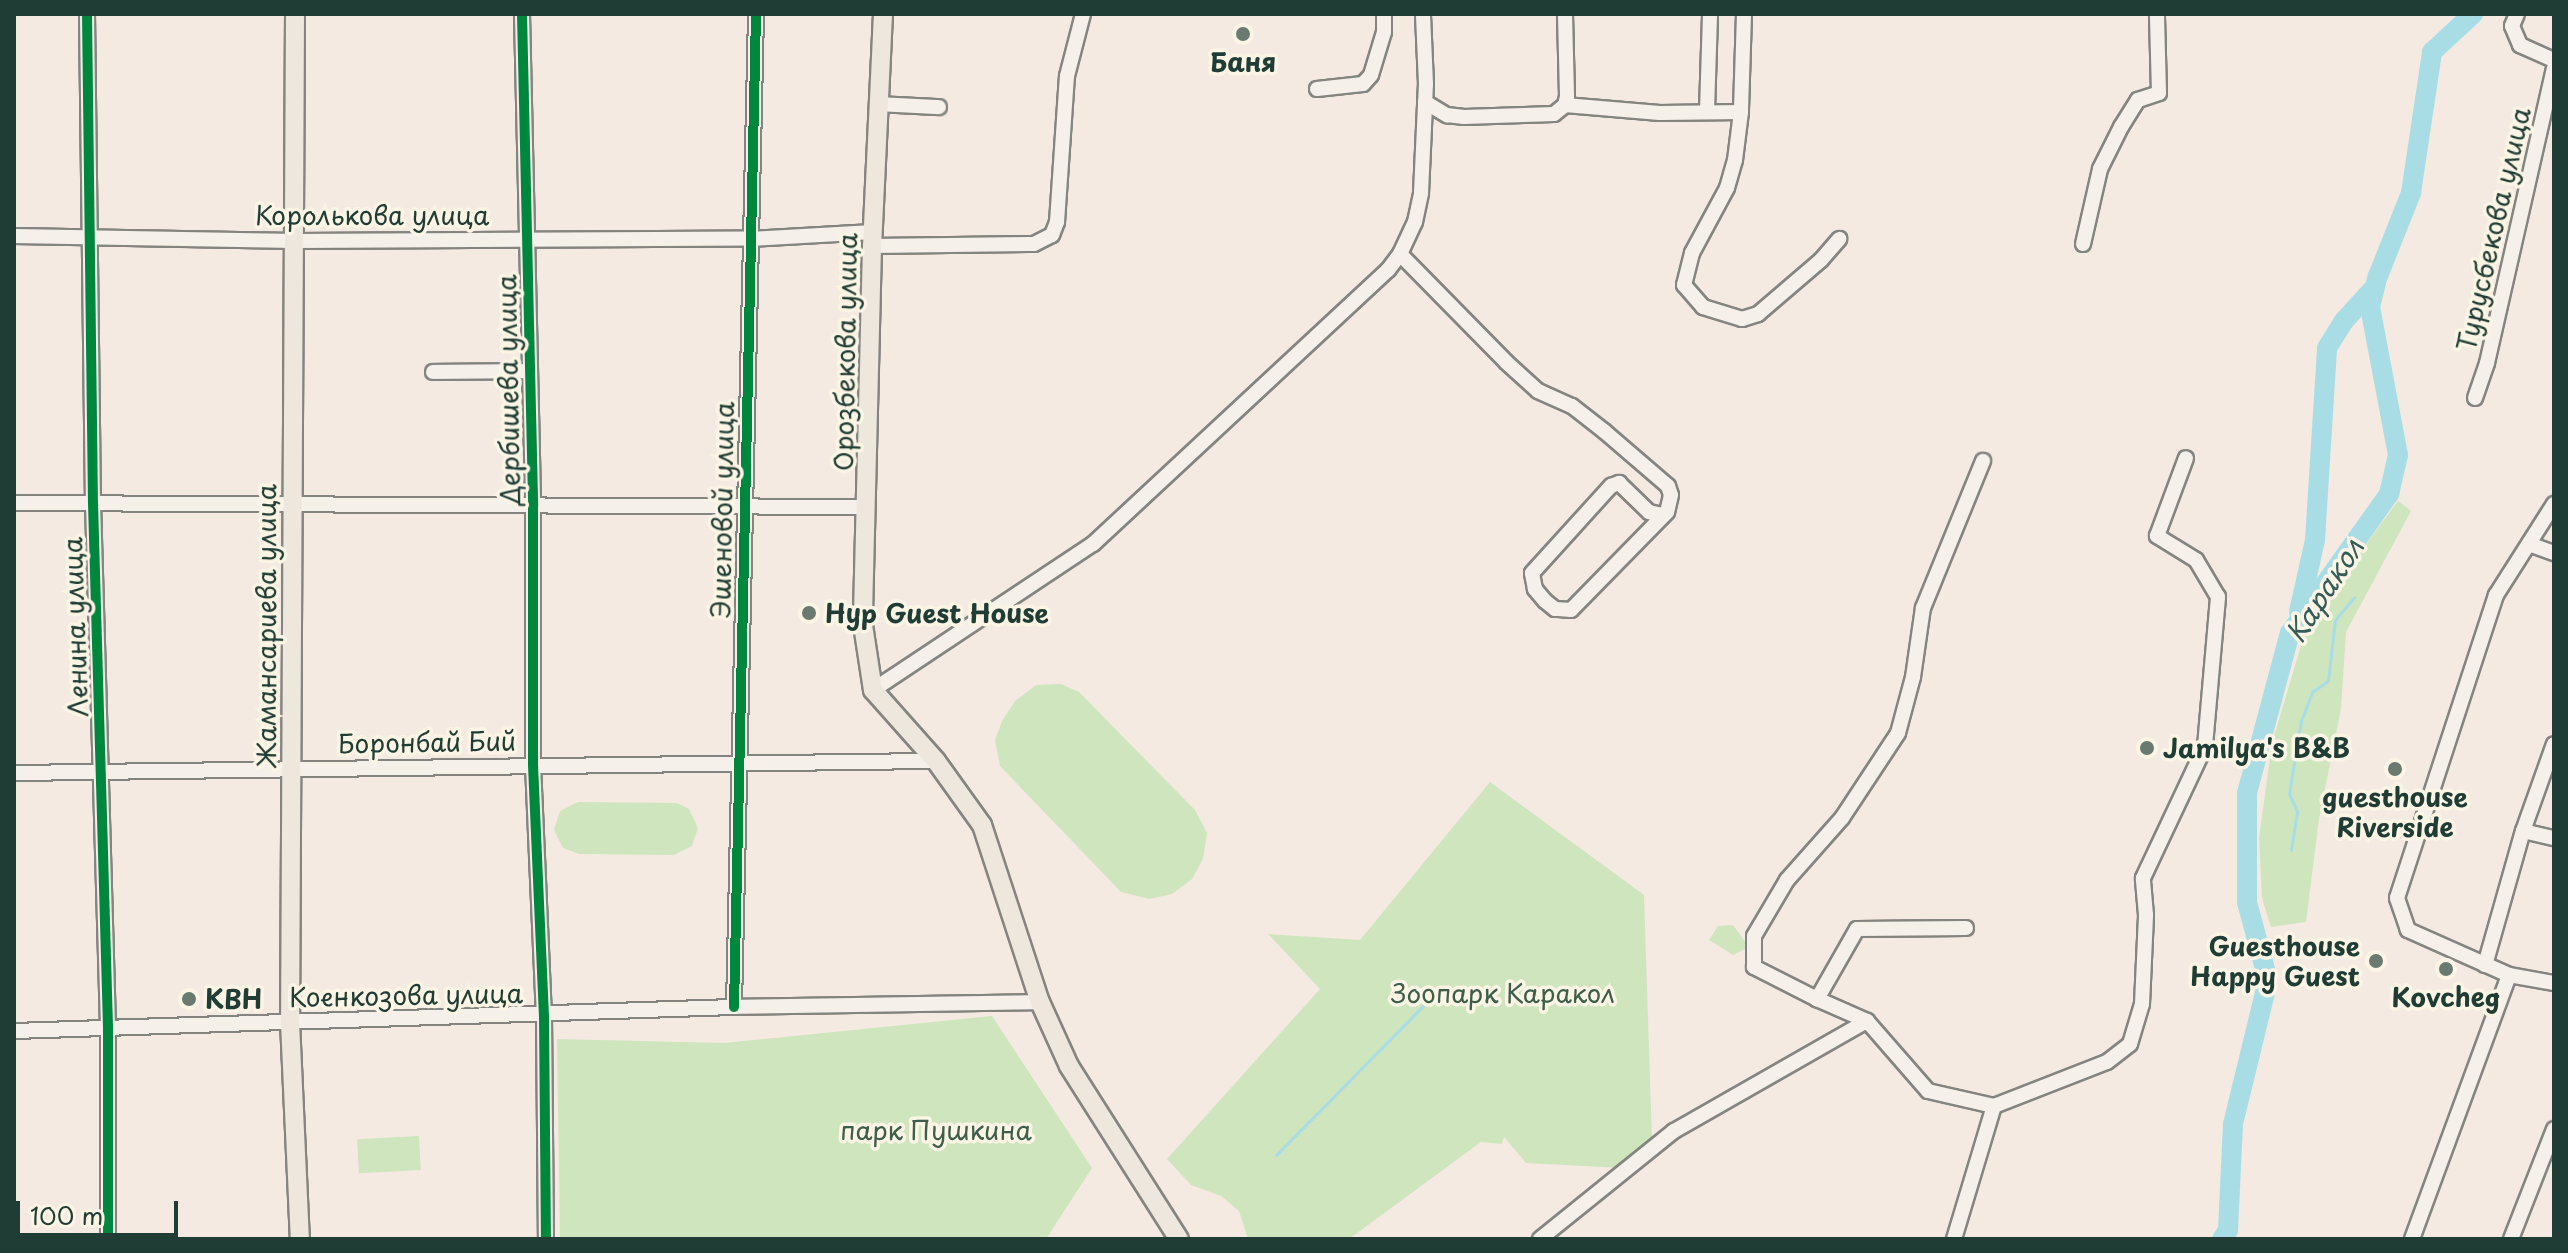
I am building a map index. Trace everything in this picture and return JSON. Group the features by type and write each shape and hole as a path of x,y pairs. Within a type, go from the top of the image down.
{"main road":[{"name":"Жамансариева улица","path":"295,14 290,1022 300,1239"},
{"name":"Орозбекова улица","path":"873,690 863,625 873,239 883,14"},
{"path":"873,690 936,761 982,825 1040,1002 1069,1066 1179,1239"}],"street":[{"name":"Ленина улица","path":"87,14 93,503 108,1026 108,1239"},
{"name":"Дербишева улица","path":"522,14 533,506 533,765 544,1016"},
{"name":"Эшеновой улица","path":"734,1007 756,14"},
{"name":"Королькова улица","path":"14,236 295,241 873,239 1034,244 1052,235 1057,222 1067,76 1083,14"},
{"path":"1317,89 1363,84 1371,75 1384,32 1384,14"},
{"path":"873,690 1093,544 1388,270 1400,254 1415,222 1421,193 1425,102 1423,14"},
{"path":"1565,14 1565,105"},
{"path":"1707,111 1710,14"},
{"path":"1744,14 1741,112 1727,188 1685,272 1684,285 1695,300 1719,314 1742,319 1758,314 1821,260 1839,239"},
{"path":"2083,244 2100,169 2121,127 2138,100 2159,93 2157,14"},
{"path":"2517,14 2512,26 2520,45 2554,60"},
{"name":"Турусбекова улица","path":"2475,398 2487,363 2554,69"},
{"path":"1425,102 1447,115 1464,117 1546,116 1565,105 1660,113 1741,112"},
{"path":"879,104 939,107"},
{"path":"1400,254 1449,307 1538,391 1572,406 1668,486 1671,504 1662,515 1571,610 1555,609 1535,589 1532,573 1616,484 1626,488 1649,512 1662,515"},
{"path":"433,372 530,371"},
{"path":"1983,461 1923,608 1913,677 1898,733 1842,818 1787,880 1754,936 1754,967 1867,1021 1928,1091 1994,1106 2107,1062 2130,1044 2142,1004 2146,915 2143,878 2205,746 2218,597 2196,560 2157,536 2186,458"},
{"path":"14,503 867,507"},
{"path":"2554,504 2496,595 2397,898 2408,930 2509,975 2554,983"},
{"path":"2529,544 2554,553"},
{"path":"2485,965 2523,831 2554,744"},
{"name":"Боронбай Бий","path":"14,773 936,761"},
{"path":"2523,831 2554,838"},
{"path":"1817,999 1857,929 1966,928"},
{"path":"2412,1239 2509,975"},
{"name":"Коенкозова улица","path":"14,1031 544,1016 734,1007 1040,1002"},
{"path":"544,1016 546,1239"},
{"path":"1540,1239 1674,1131 1867,1021"},
{"path":"1954,1239 1994,1106"},
{"path":"2511,1239 2554,1129"}],"green space":[{"path":"2398,501 2411,511 2346,632 2341,709 2319,819 2306,922 2271,927 2262,898 2259,838 2272,743 2308,622"},
{"path":"1061,684 1079,692 1195,810 1207,833 1203,859 1192,879 1172,894 1149,899 1121,892 1000,766 995,740 1002,721 1015,701 1036,685"},
{"name":"Зоопарк Каракол","path":"1490,782 1644,895 1652,1141 1623,1168 1526,1163 1504,1137 1502,1144 1481,1142 1349,1239 1248,1239 1239,1211 1221,1196 1191,1185 1167,1159 1320,989 1268,934 1360,940"},
{"path":"578,802 677,803 689,809 698,828 692,846 674,855 579,854 563,848 554,830 560,811"},
{"path":"1733,925 1749,947 1733,955 1709,940 1718,926"},
{"name":"парк Пушкина","path":"992,1016 1092,1168 1046,1239 560,1239 557,1039 724,1043"},
{"path":"419,1136 421,1170 359,1173 357,1139"}],"waterway":[{"name":"Каракол","path":"2222,1239 2228,1230 2233,1124 2268,980 2247,902 2247,793 2290,633 2389,494 2398,455 2370,307 2378,276 2411,193 2432,52 2473,14"},
{"path":"2299,612 2315,540 2327,348 2343,322 2372,290"},
{"path":"2291,850 2297,811 2289,794 2301,721 2312,692 2328,681 2335,620 2354,597"},
{"path":"1276,1155 1425,1004"}],"cycle path":[{"path":"87,14 93,503 108,1026 108,1239"},
{"path":"522,14 533,506 533,765 544,1016 546,1239"},
{"path":"734,1007 756,14"}],"place":[{"name":"Баня","path":"1243,34"},
{"name":"Нур Guest House","path":"809,613"},
{"name":"Jamilya's B&B","path":"2147,748"},
{"name":"guesthouse Riverside","path":"2395,769"},
{"name":"Guesthouse Happy Guest","path":"2376,961"},
{"name":"Kovcheg","path":"2446,969"},
{"name":"KBH","path":"189,999"}]}
